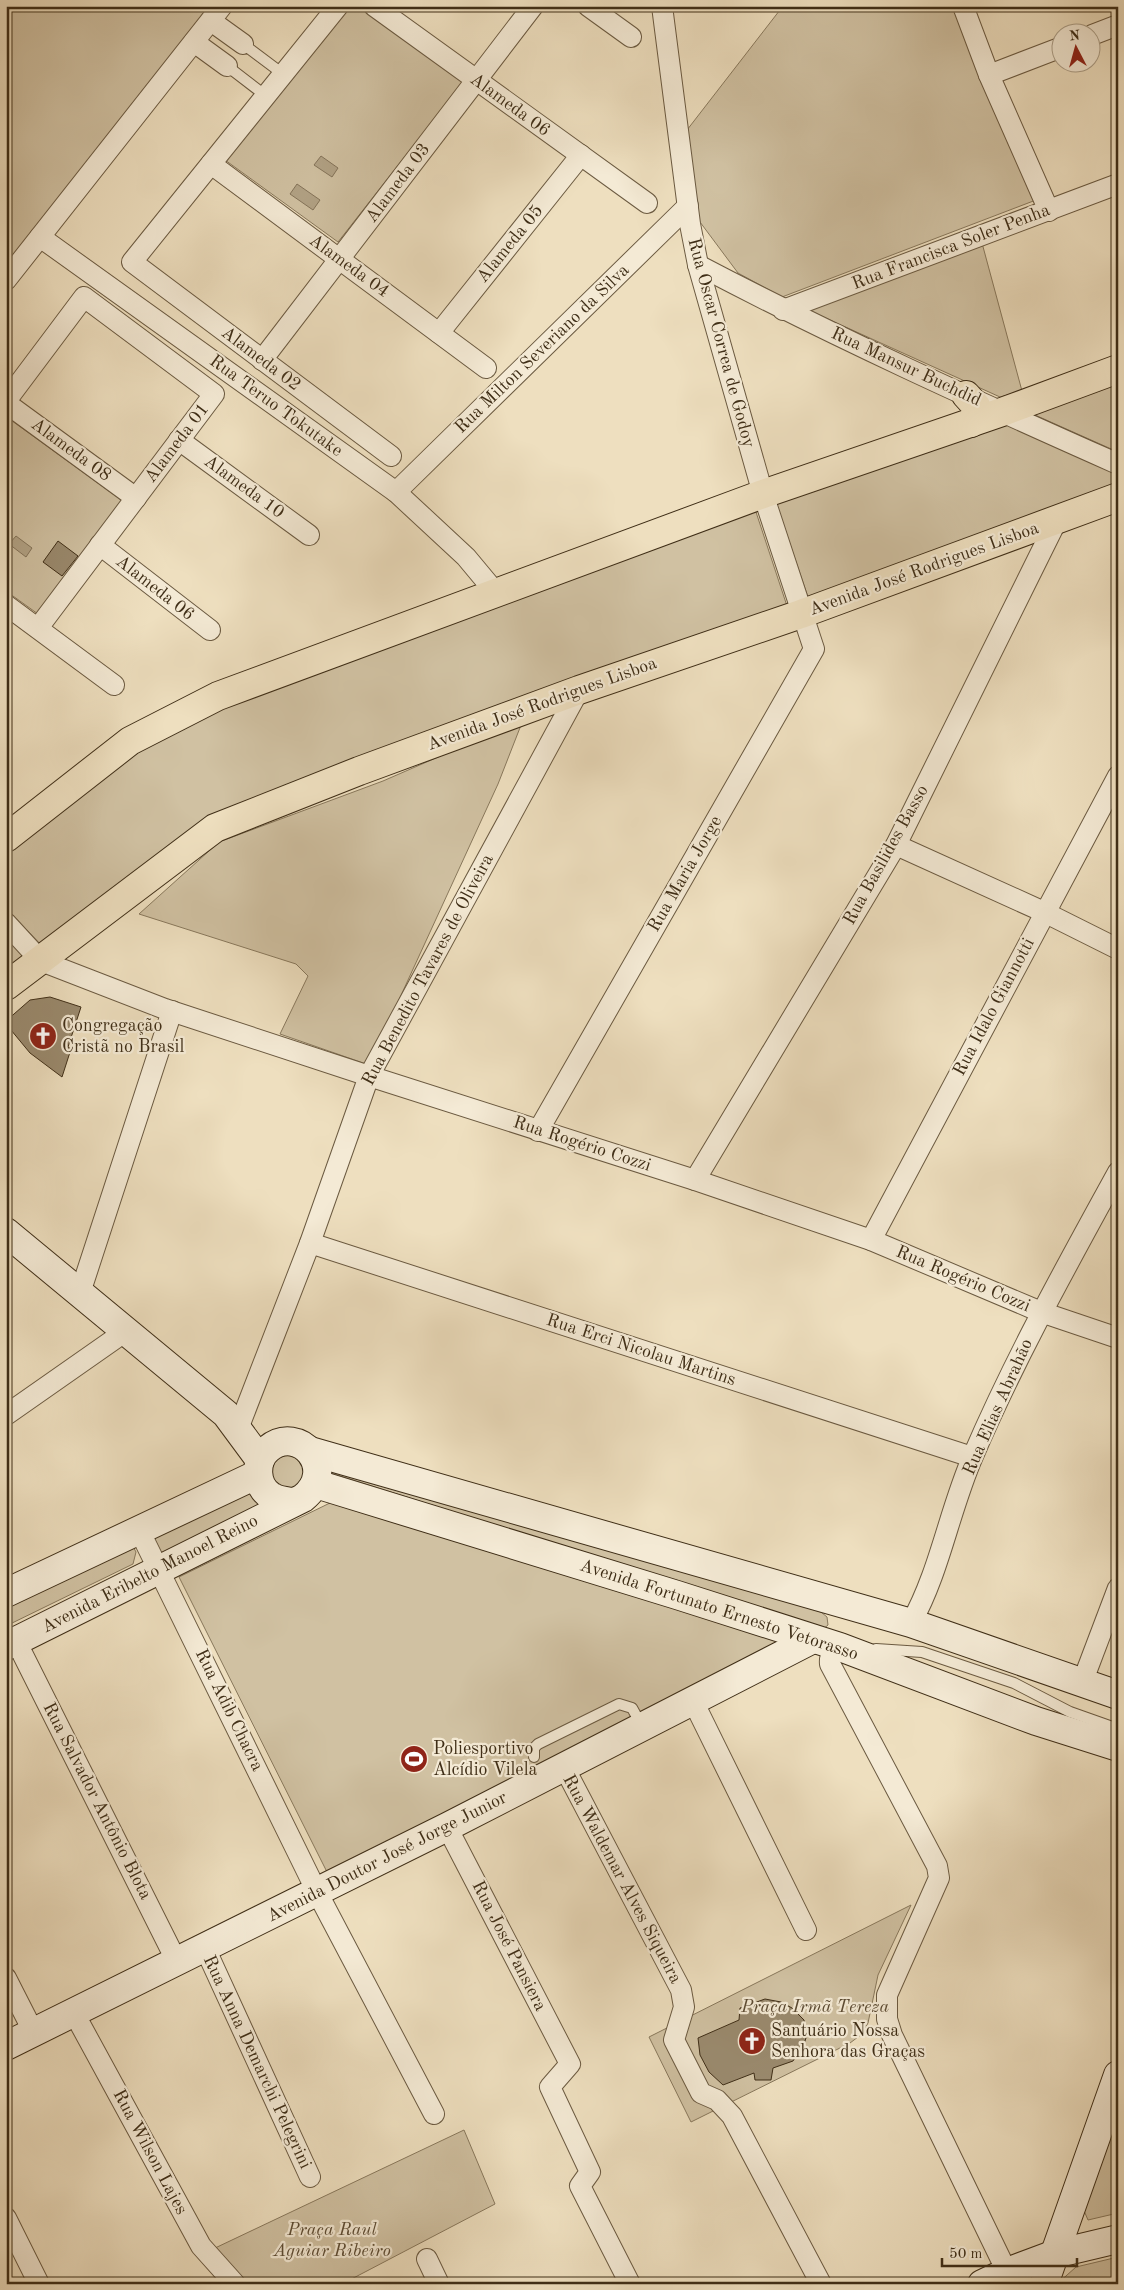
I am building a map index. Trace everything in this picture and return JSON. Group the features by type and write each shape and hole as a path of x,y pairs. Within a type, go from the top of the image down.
{"main road":[{"path":"6,838 130,741 218,696 763,494 1002,412 1118,369"},
{"path":"966,395 976,406 976,414 971,422"},
{"name":"Avenida José Rodrigues Lisboa","path":"6,986 42,961 215,828 359,771 579,690 801,614 1118,497"},
{"name":"Avenida Fortunato Ernesto Vetorasso","path":"6,1232 236,1421 301,1446 911,1623 1118,1695"},
{"name":"Avenida Fortunato Ernesto Vetorasso","path":"236,1421 259,1467"},
{"path":"279,1443 301,1446 316,1461 318,1472 316,1484 303,1498 293,1502 281,1501 269,1496 261,1486 259,1467 268,1450 279,1443"},
{"path":"6,1593 140,1530 259,1467"},
{"name":"Avenida Fortunato Ernesto Vetorasso","path":"316,1484 813,1638 1036,1721 1118,1747"},
{"name":"Avenida Eribelto Manoel Reino","path":"11,1643 293,1502"},
{"path":"762,1622 773,1640 773,1651 766,1663"},
{"name":"Avenida Doutor José Jorge Junior","path":"6,2046 447,1827 813,1638"},
{"path":"1044,2284 1118,2075"},
{"path":"982,2284 1007,2272 1055,2254 1118,2239"}],"street":[{"path":"211,164 338,6"},
{"name":"Alameda 06","path":"374,6 647,203"},
{"name":"Alameda 03","path":"262,360 533,6"},
{"path":"588,6 631,37"},
{"name":"Rua Oscar Correa de Godoy","path":"662,6 688,206 698,265 763,494 801,614"},
{"path":"962,6 989,75 1048,211"},
{"path":"6,280 216,13 243,44"},
{"path":"1102,31 1118,25"},
{"path":"194,42 227,66"},
{"path":"989,75 1052,51"},
{"name":"Alameda 05","path":"439,332 581,155"},
{"name":"Alameda 04","path":"211,164 486,368"},
{"name":"Alameda 02","path":"211,164 132,262 391,456"},
{"name":"Rua Francisca Soler Penha","path":"783,310 1118,184"},
{"name":"Rua Milton Severiano da Silva","path":"396,492 688,206"},
{"name":"Rua Teruo Tokutake","path":"40,237 396,492 466,557 496,593"},
{"name":"Rua Mansur Buchdid","path":"698,265 783,310 1118,464"},
{"name":"Alameda 01","path":"6,402 84,297 214,394 38,628"},
{"name":"Alameda 08","path":"6,402 136,498"},
{"name":"Alameda 10","path":"179,440 310,534"},
{"name":"Rua Basilides Basso","path":"695,1180 896,845 1057,520"},
{"name":"Alameda 06","path":"100,545 210,630"},
{"path":"6,605 114,685"},
{"name":"Rua Maria Jorge","path":"538,1131 814,649 801,614"},
{"name":"Rua Benedito Tavares de Oliveira","path":"236,1421 310,1242 369,1076 579,690"},
{"name":"Rua Idalo Giannotti","path":"870,1240 1118,776"},
{"path":"896,845 1044,912 1118,949"},
{"path":"6,923 42,961"},
{"name":"Rua Rogério Cozzi","path":"42,961 172,1011 538,1131 695,1180 870,1240 1041,1312 1118,1338"},
{"path":"80,1294 172,1011"},
{"name":"Rua Elias Abrahão","path":"911,1623 925,1598 972,1457 1041,1312 1118,1172"},
{"name":"Rua Erci Nicolau Martins","path":"310,1242 972,1457"},
{"path":"6,1415 126,1331"},
{"name":"Rua Adib Chacra","path":"140,1530 317,1892 434,2114"},
{"path":"1082,1682 1118,1588"},
{"name":"Rua Salvador Antônio Blota","path":"11,1643 177,1962"},
{"path":"840,1647 829,1658 830,1664 937,1866 939,1878 887,1995 887,2019 892,2035 1007,2272"},
{"path":"692,1701 806,1930"},
{"name":"Rua Waldemar Alves Siqueira","path":"564,1767 681,1990 684,2007 674,2040 701,2093 717,2100 732,2116 821,2284"},
{"name":"Rua José Pansiera","path":"447,1827 570,2064 550,2087 590,2172 580,2186 630,2284"},
{"name":"Rua Anna Demarchi Pelegrini","path":"205,1948 310,2177"},
{"path":"6,1978 34,2033"},
{"name":"Rua Wilson Lajes","path":"74,2013 201,2246 235,2284"},
{"path":"6,2218 39,2284"},
{"path":"427,2259 439,2284"}],"lane":[{"path":"243,44 283,74"},
{"path":"227,66 266,96"},
{"path":"911,1623 922,1652"},
{"path":"840,1647 922,1652 1014,1683 1070,1712 1118,1729"},
{"path":"534,1757 534,1748 538,1744 619,1704 632,1708 642,1727"},
{"path":"1070,1712 1092,1739"}],"green space":[{"path":"6,6 210,6 6,265"},
{"path":"348,6 363,6 464,81 338,242 225,160"},
{"path":"783,6 957,6 1036,200 782,297 738,273 697,218 687,130"},
{"path":"982,243 1022,391 1000,397 808,310"},
{"path":"1118,377 1118,452 1026,411"},
{"path":"8,418 124,502 38,614 6,591 6,421"},
{"path":"1005,422 1118,472 1118,488 810,603 775,500"},
{"path":"754,506 788,609 213,823 45,949 6,908 6,845 134,746 221,702"},
{"path":"523,720 498,784 369,1065 280,1034 308,976 296,964 139,914 219,842 383,781"},
{"path":"6,937 27,960 6,975"},
{"path":"297,1448 311,1482 281,1495 264,1465"},
{"path":"330,1458 821,1612 827,1617 828,1625 822,1630 319,1469"},
{"path":"250,1493 264,1512 160,1556 151,1537"},
{"name":"Poliesportivo Alcídio Vilela","path":"336,1500 787,1642 329,1876 179,1577"},
{"path":"131,1543 136,1552 133,1564 6,1626 6,1598"},
{"name":"Praça Irmã Tereza","path":"911,1905 878,1975 868,2023 862,2034 850,2043 691,2122 649,2037"},
{"path":"1118,2106 1118,2213 1088,2220 1082,2206"},
{"name":"Praça Raul Aguiar Ribeiro","path":"464,2130 495,2204 342,2284 247,2284 213,2249"},
{"path":"1118,2257 1118,2284 1057,2284 1076,2267"}],"shaded area":[{"path":"321,156 338,168 332,177 314,165"},
{"path":"297,184 320,200 313,210 290,194"},
{"path":"16,536 32,548 26,557 9,544"}],"building":[{"path":"58,541 78,556 62,576 43,562"},
{"name":"Congregação Cristã no Brasil","path":"50,997 81,1007 68,1047 71,1049 62,1077 30,1053 6,1024 6,1021 30,1000"},
{"name":"Santuário Nossa Senhora das Graças","path":"765,1999 781,2002 792,2008 804,2020 806,2038 804,2044 793,2061 773,2068 771,2080 755,2080 754,2073 723,2085 709,2072 700,2055 698,2038 739,2020 740,2008"}],"place":[{"name":"Congregação Cristã no Brasil","path":"43,1036"},
{"name":"Poliesportivo Alcídio Vilela","path":"414,1759"},
{"name":"Santuário Nossa Senhora das Graças","path":"752,2041"}]}
